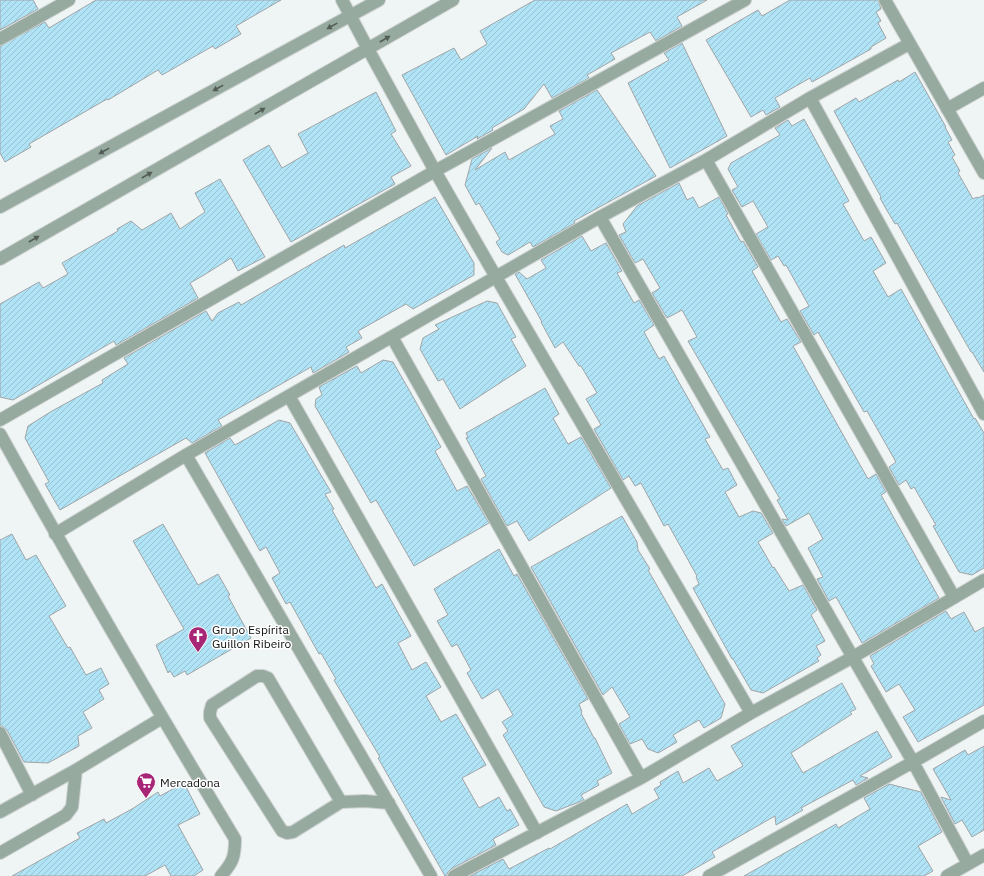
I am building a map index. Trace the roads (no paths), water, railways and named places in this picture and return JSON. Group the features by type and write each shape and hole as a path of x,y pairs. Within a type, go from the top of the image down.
{"street":[{"path":"0,39 69,0"},
{"path":"342,0 435,171 751,713"},
{"path":"0,207 379,0"},
{"path":"0,259 368,50 453,0"},
{"path":"0,420 435,171 745,0"},
{"path":"885,0 984,173"},
{"path":"55,534 186,455 600,217 706,160 810,98 909,44"},
{"path":"947,109 984,88"},
{"path":"810,98 984,414"},
{"path":"706,160 954,597"},
{"path":"600,217 913,762 968,864"},
{"path":"392,337 642,778"},
{"path":"289,396 537,833"},
{"path":"0,434 55,534 162,718 235,839 235,854 229,867 221,876"},
{"path":"186,455 431,876"},
{"path":"454,876 642,778 751,713 853,657 984,580"},
{"path":"341,802 268,678 257,676 212,705 210,718 282,831 287,833 293,832 341,802 370,801 389,803"},
{"path":"0,812 76,770 162,718"},
{"path":"709,876 984,721"},
{"path":"0,733 32,795"},
{"path":"0,852 66,815 72,807 76,770"},
{"path":"947,876 984,854"}],"place":[{"name":"Grupo Espírita Guillon Ribeiro","path":"198,653"},
{"name":"Mercadona","path":"146,799"}]}
